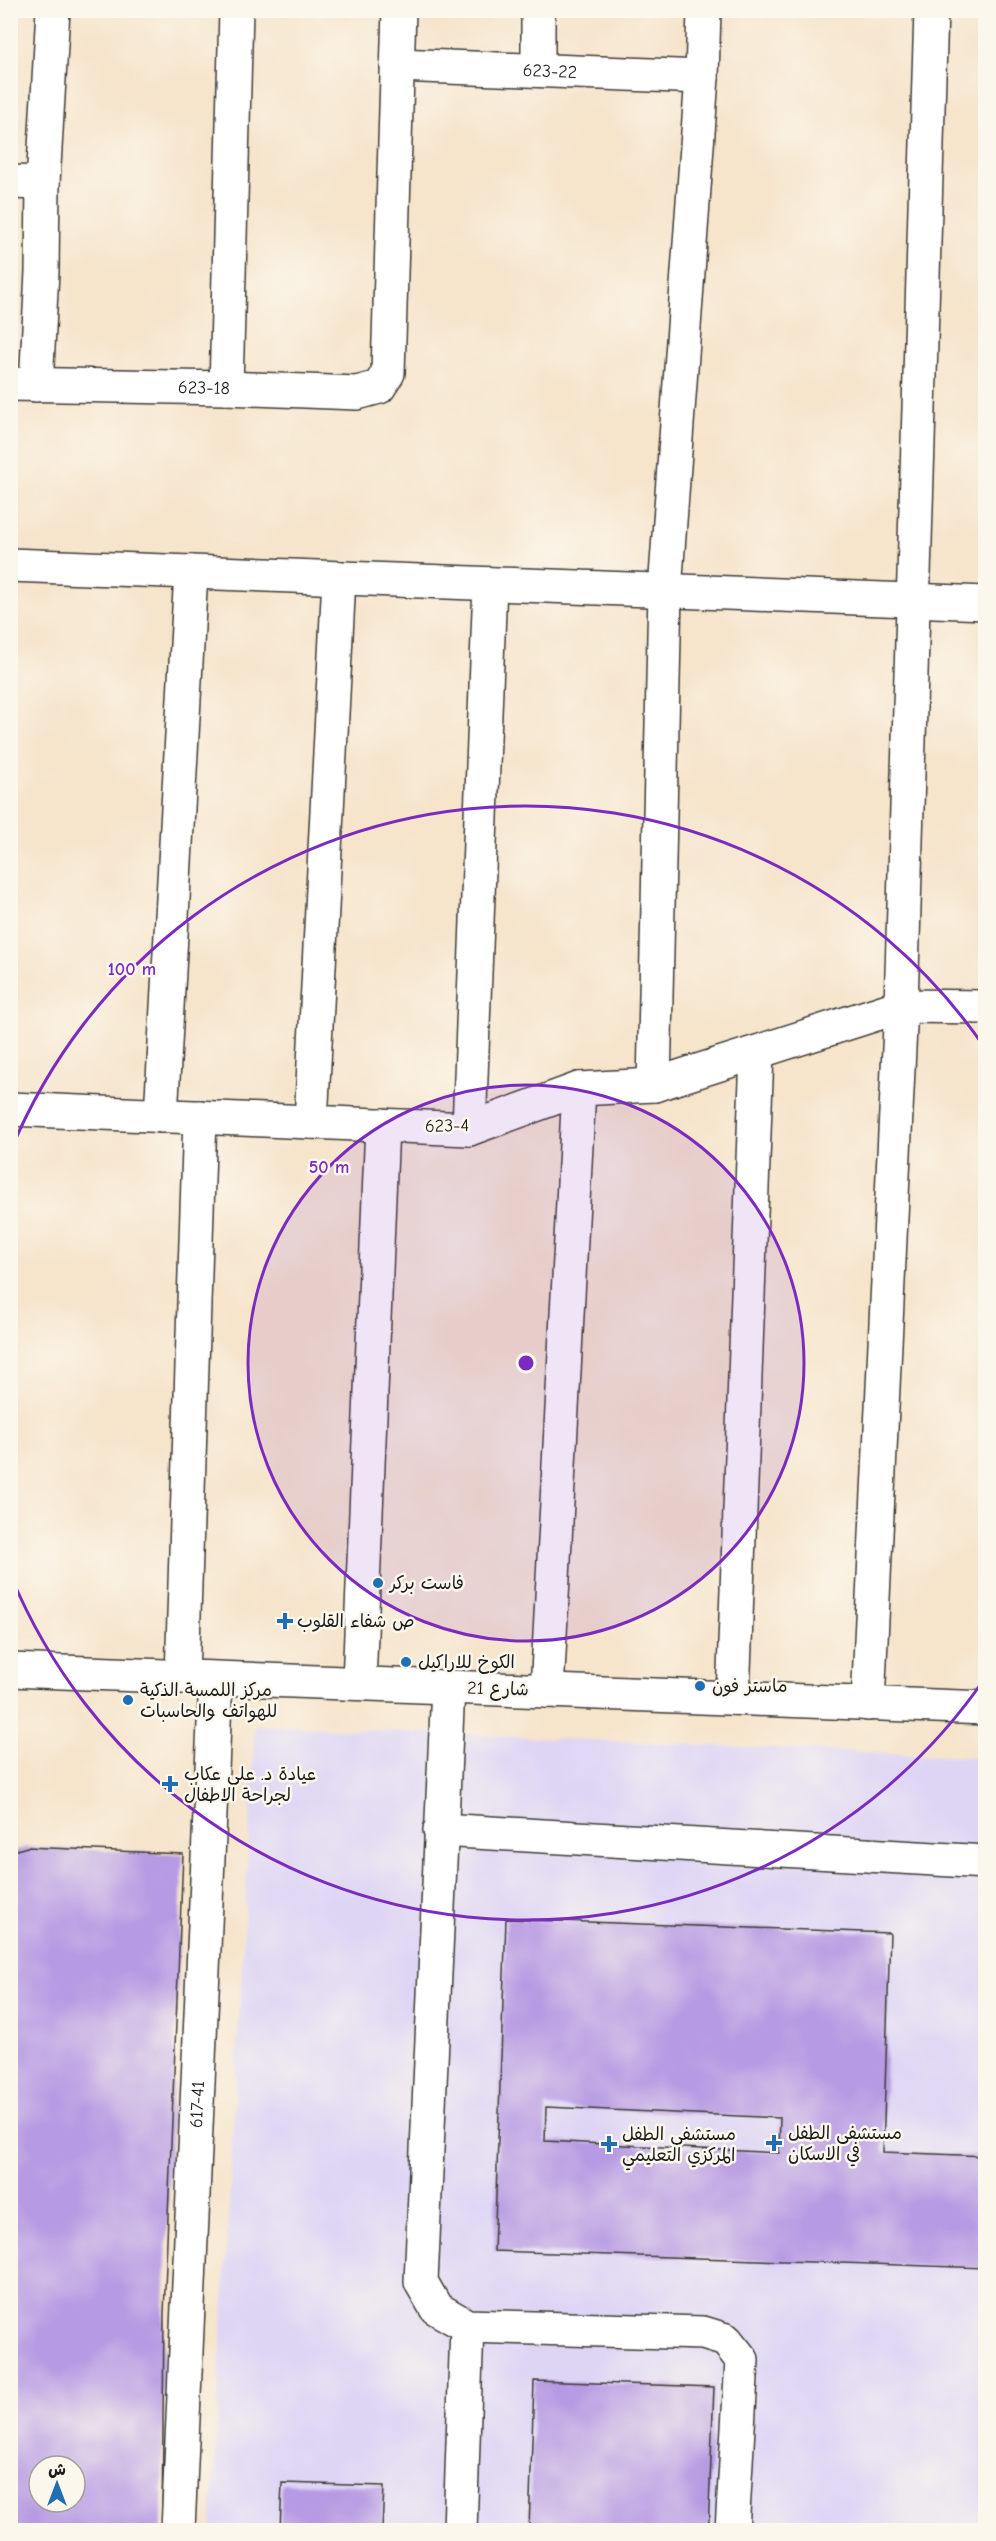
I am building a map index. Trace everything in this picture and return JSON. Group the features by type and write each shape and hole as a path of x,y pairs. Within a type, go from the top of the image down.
{"street":[{"path":"23,385 42,272 43,183 53,10"},
{"path":"226,388 236,10"},
{"path":"397,65 399,10"},
{"path":"538,10 538,70"},
{"path":"654,1084 665,591 702,77 704,10"},
{"path":"868,1704 901,1006 931,10"},
{"name":"623-18","path":"23,385 226,388 357,393 379,387 388,373 397,65"},
{"name":"623-22","path":"397,65 702,77"},
{"path":"10,182 43,183"},
{"path":"10,576 11,565 986,603"},
{"path":"161,1116 191,572"},
{"path":"311,1122 339,578"},
{"path":"469,1129 490,584"},
{"name":"623-4","path":"10,1109 469,1129 579,1089 654,1084 901,1006 986,1007"},
{"path":"733,1698 757,1053"},
{"path":"547,1690 579,1089"},
{"path":"182,1677 200,1117"},
{"path":"359,1683 382,1125"},
{"name":"شارع 21","path":"10,1670 986,1708"},
{"name":"617-41","path":"178,2530 216,1679"},
{"path":"448,1687 421,2282 436,2308 467,2326 703,2333 726,2340 742,2360 732,2530"},
{"path":"440,1830 986,1862"},
{"path":"460,2530 467,2326"}],"shaded area":[{"name":"مستشفى الطفل المركزي التعليمي","path":"255,1725 985,1758 985,2530 211,2530"}],"building":[{"path":"27,1847 183,1854 164,2313 162,2530 10,2530 10,1852"},
{"path":"506,1919 890,1933 883,2152 986,2156 986,2268 494,2251","holes":["546,2107 780,2118 779,2153 545,2141"]},
{"path":"534,2381 714,2387 708,2530 529,2530"},
{"path":"282,2483 384,2486 382,2530 280,2530"}],"place":[{"name":"فاست بركر","path":"378,1583"},
{"name":"ص شفاء القلوب","path":"285,1621"},
{"name":"الكوخ للاراكيل","path":"406,1662"},
{"name":"ماستر فون","path":"700,1686"},
{"name":"مركز اللمسة الذكية للهواتف والحاسبات","path":"128,1700"},
{"name":"عيادة د. علي عكاب لجراحة الاطفال","path":"170,1784"},
{"name":"مستشفى الطفل في الاسكان","path":"774,2143"},
{"name":"مستشفى الطفل المركزي التعليمي","path":"609,2144"}]}
